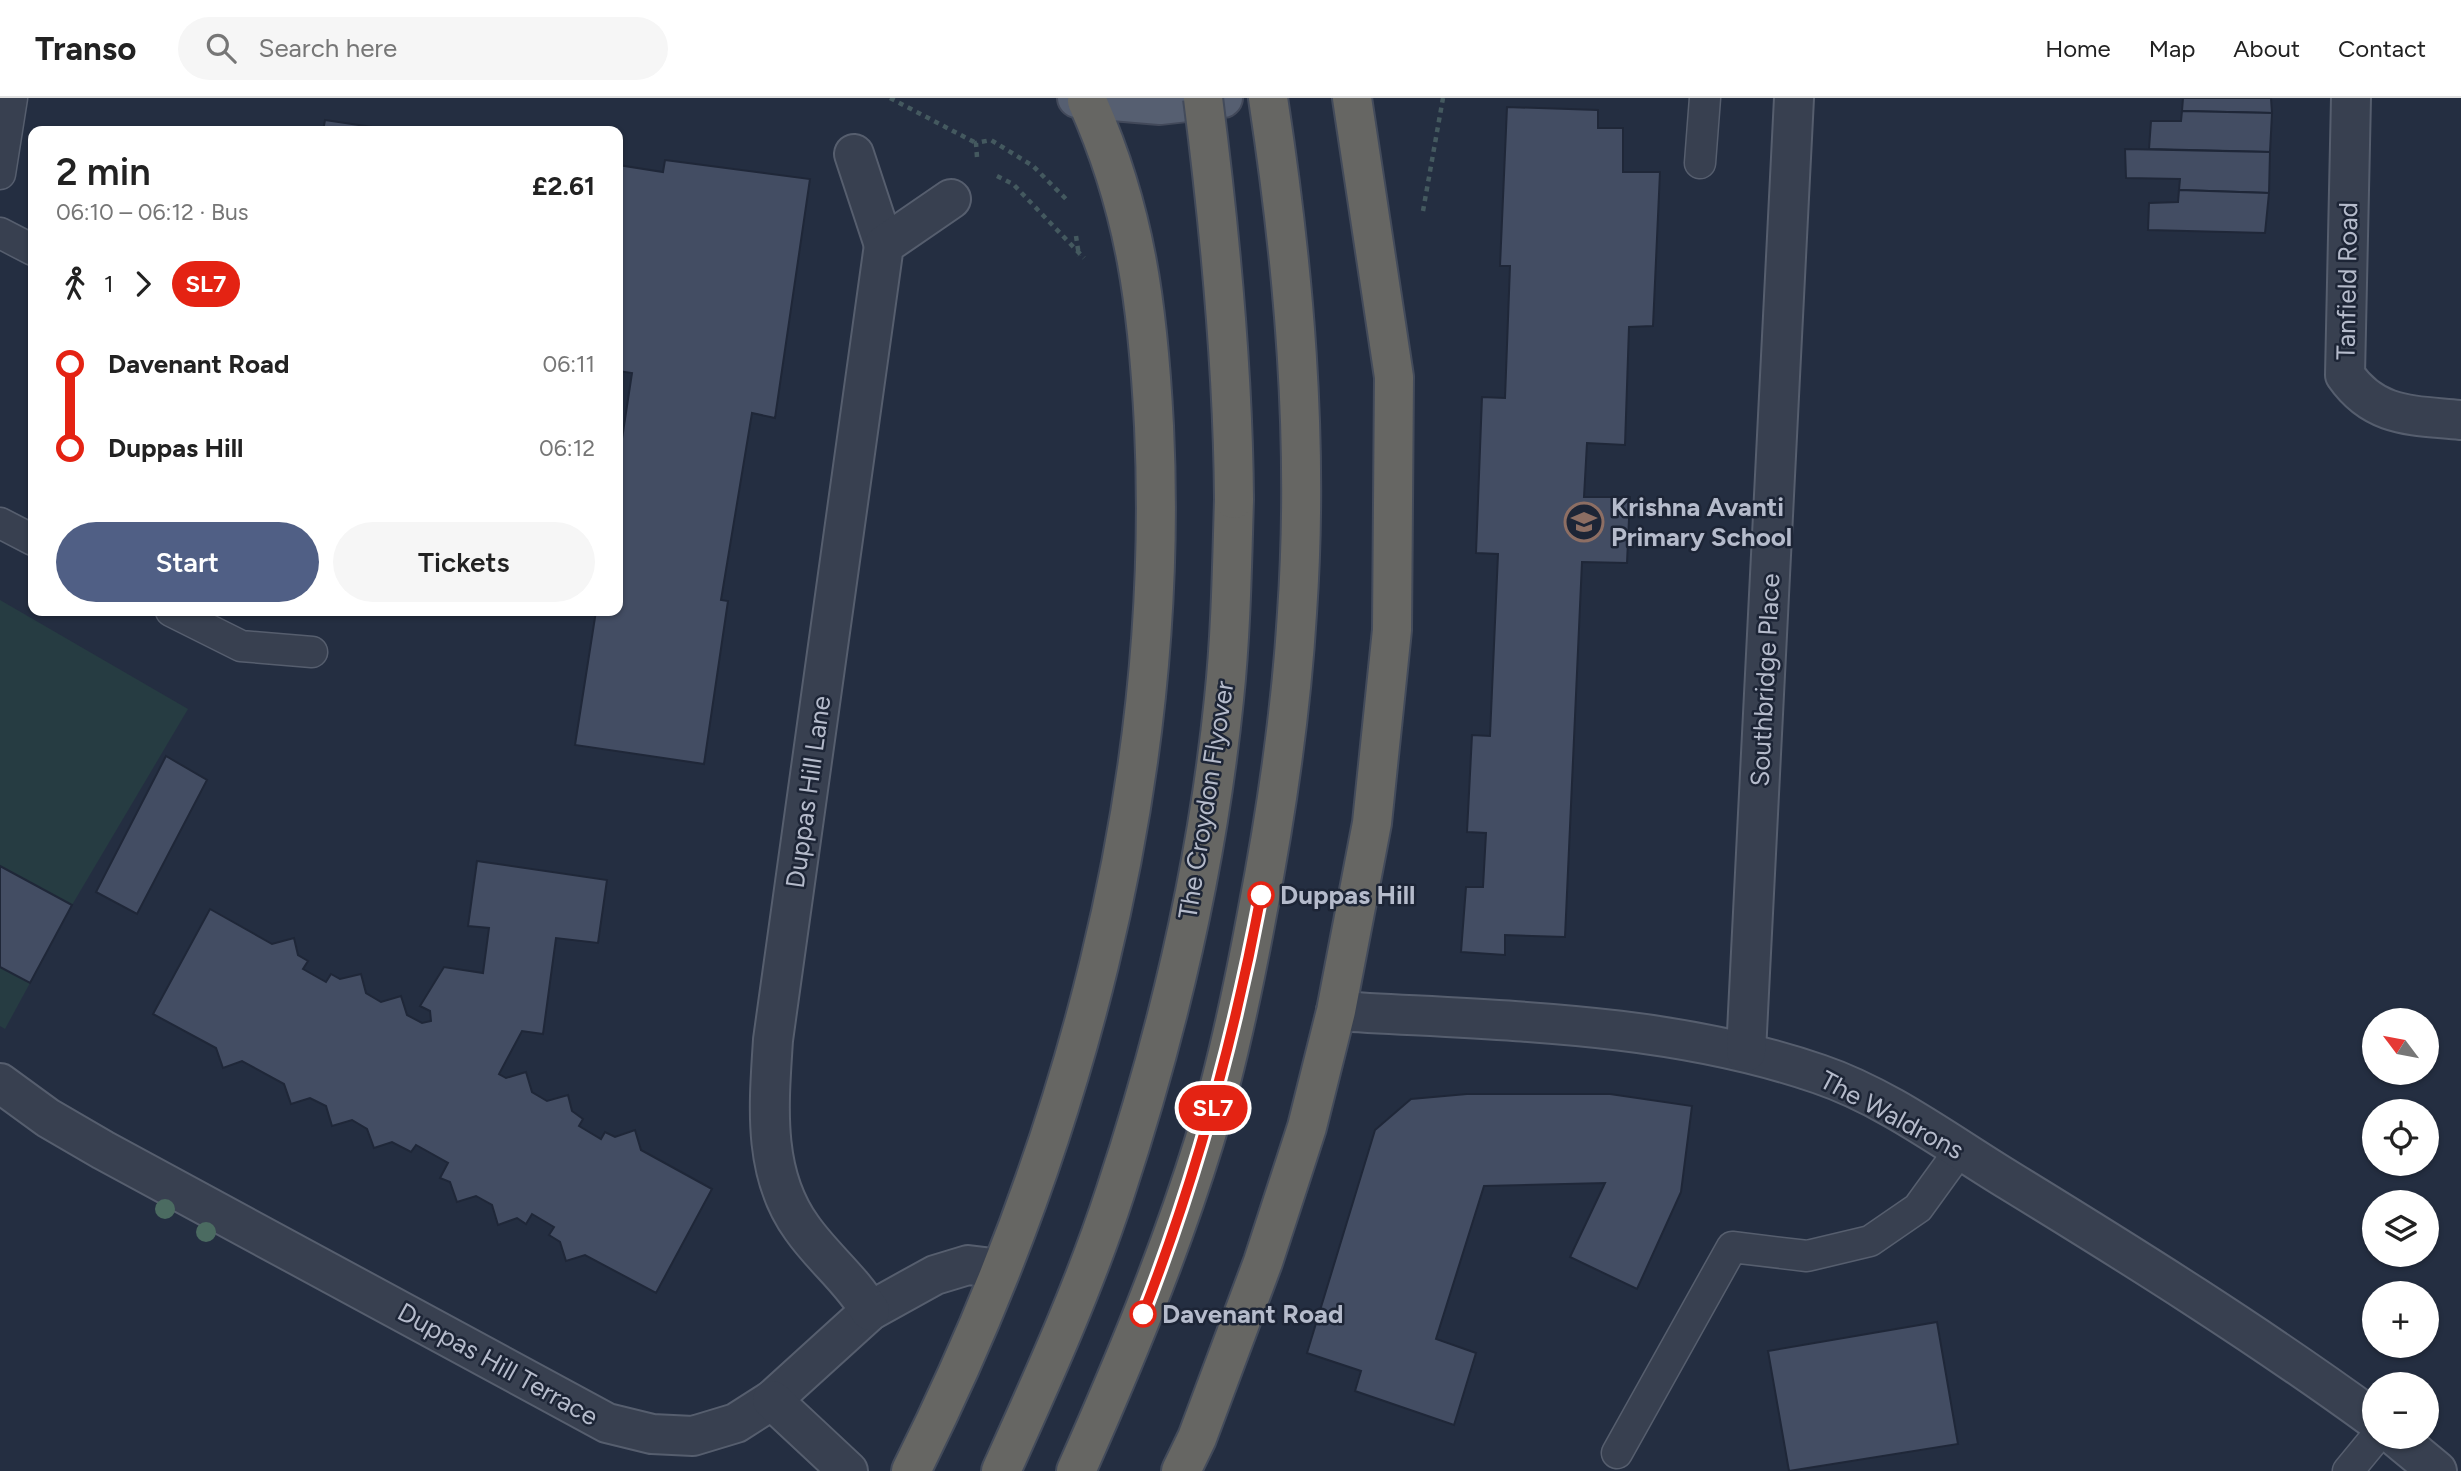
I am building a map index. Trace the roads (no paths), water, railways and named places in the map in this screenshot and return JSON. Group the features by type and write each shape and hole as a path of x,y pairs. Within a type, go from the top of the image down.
{"highway":[{"name":"The Croydon Flyover","path":"1001,1471 1079,1291 1115,1195 1170,1003 1212,797 1224,698 1234,499 1233,392 1216,197 1203,98"},
{"path":"1076,1471 1126,1359 1170,1246 1205,1138 1230,1043 1271,842 1287,729 1298,612 1301,487 1291,275 1268,98"},
{"path":"1181,1471 1197,1438 1263,1262 1307,1127 1336,1011 1372,823 1392,630 1394,377 1352,98"},
{"path":"911,1471 944,1406 1041,1166 1105,944 1128,824 1144,717 1153,592 1156,482 1150,364 1141,284 1127,205 1110,153 1082,99"}],"main road":[{"path":"1082,99 1160,105 1223,98"}],"street":[{"name":"Southbridge Place","path":"1746,1052 1794,98"},
{"name":"Tanfield Road","path":"2351,98 2345,374 2358,395 2378,408 2461,420"},
{"name":"Duppas Hill Lane","path":"854,154 884,245 773,1040 768,1117 782,1193 802,1228 856,1286 870,1311"},
{"path":"884,245 951,200"},
{"name":"The Waldrons","path":"1336,1011 1590,1026 1746,1052 1822,1075 1890,1108 1960,1150 2282,1352 2362,1410"},
{"name":"Duppas Hill Terrace","path":"0,1083 48,1118 103,1150 607,1423 652,1434 693,1436 736,1423 772,1400 870,1311 946,1272 968,1265 1000,1269"},
{"path":"772,1400 848,1471"},
{"path":"2411,1449 2438,1471"}],"lane":[{"path":"1,162 12,98"},
{"path":"1700,163 1705,98"},
{"path":"0,233 28,247"},
{"path":"0,523 28,537"},
{"path":"181,616 241,646 312,652"},
{"path":"1617,1453 1732,1247 1807,1256 1870,1241 1918,1209 1960,1150"},
{"path":"2348,1471 2366,1449"}],"place":[{"name":"Krishna Avanti Primary School","path":"1584,522"},
{"name":"Duppas Hill","path":"1261,895"},
{"name":"Davenant Road","path":"1143,1314"}]}
